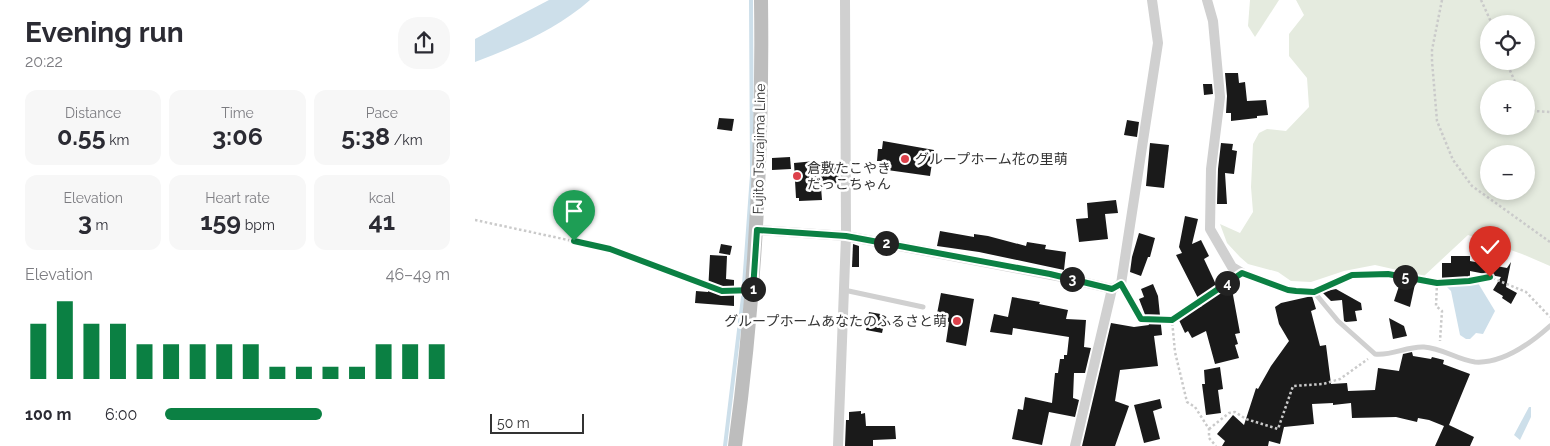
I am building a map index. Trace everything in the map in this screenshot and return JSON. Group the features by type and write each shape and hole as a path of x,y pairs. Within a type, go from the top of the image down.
{"main road":[{"name":"Fujito Tsurajima Line","path":"735,446 753,290 757,230 760,155 761,0"}],"street":[{"path":"839,446 846,236 845,0"},
{"path":"1075,446 1117,287 1158,43 1152,0"},
{"path":"1207,0 1213,21 1220,97 1211,169 1210,229 1232,267 1242,273"},
{"path":"757,230 846,236 1117,287"}],"lane":[{"path":"1242,273 1288,290 1314,292 1338,321 1375,354 1389,354 1422,347 1439,350 1475,362 1491,361 1507,356 1550,326"},
{"path":"844,290 923,307"}],"path":[{"path":"1442,0 1432,50 1432,61 1437,121 1453,160 1472,186 1550,242"},
{"path":"1481,0 1488,15"},
{"path":"1535,110 1550,112"},
{"path":"475,220 610,249 722,291 753,290"},
{"path":"1117,287 1141,319 1172,320 1242,273"},
{"path":"1314,292 1352,275 1388,274 1437,283 1469,281 1490,277 1525,292 1550,317"},
{"path":"1437,283 1436,306 1442,311 1439,350"},
{"path":"1172,320 1175,352 1187,402 1195,407 1209,429 1209,438 1216,446"},
{"path":"1209,429 1229,413 1235,412 1246,418 1278,429 1293,386 1323,384 1340,379 1375,354"}],"shaded area":[{"path":"1250,0 1279,0 1255,37 1248,26"},
{"path":"1296,0 1550,0 1550,266 1468,235 1424,276 1375,265 1344,271 1311,282 1291,281 1278,272 1248,264 1240,257 1227,243 1220,224 1240,233 1253,212 1251,187 1253,144 1259,133 1267,129 1286,131 1309,107 1307,78 1289,56 1289,34 1304,15"}],"water":[{"path":"549,0 590,0 550,28 475,62 475,39"},
{"path":"1478,283 1495,311 1483,334 1476,333 1470,339 1466,339 1460,335 1451,291 1445,285"},
{"path":"1529,407 1531,407 1531,417 1520,440 1514,435"}],"building":[{"path":"1225,73 1238,73 1239,83 1245,82 1247,101 1266,100 1268,115 1231,121 1231,113 1226,113"},
{"path":"1203,84 1212,84 1213,94 1204,95"},
{"path":"719,118 734,119 732,131 717,129"},
{"path":"1127,120 1139,122 1137,137 1124,135"},
{"name":"グループホーム花の里萌","path":"883,141 934,150 930,176 880,169 881,161 877,161 878,149 882,149"},
{"path":"1150,143 1169,145 1164,188 1146,186"},
{"path":"1221,143 1233,144 1232,150 1237,151 1234,174 1225,173 1227,204 1217,204"},
{"path":"790,157 791,169 772,170 772,158"},
{"path":"815,161 816,168 838,167 839,186 821,187 822,200 799,201 799,198 796,198 794,163"},
{"path":"1116,200 1118,213 1105,214 1108,239 1079,242 1076,219 1088,218 1087,203"},
{"path":"1185,216 1198,219 1192,244 1201,240 1209,256 1204,259 1219,291 1231,284 1240,333 1235,334 1238,344 1235,345 1239,358 1215,364 1206,331 1192,338 1188,331 1185,333 1178,318 1202,306 1176,255 1182,253 1179,247"},
{"path":"940,231 974,237 974,234 988,236 1026,246 1027,242 1046,245 1045,249 1066,252 1064,270 979,252 937,246"},
{"path":"1139,233 1155,238 1150,257 1148,257 1141,276 1130,272"},
{"path":"721,244 732,246 730,255 719,253"},
{"path":"853,244 859,246 859,267 852,267"},
{"path":"710,255 727,256 726,279 734,280 734,306 695,303 696,291 708,292"},
{"path":"1451,256 1470,256 1470,261 1507,268 1511,262 1506,287 1517,293 1511,304 1493,290 1501,277 1470,271 1470,278 1442,278 1442,263 1451,263"},
{"path":"1401,280 1415,284 1410,307 1394,301"},
{"path":"1153,284 1158,296 1162,335 1154,336 1158,366 1120,370 1115,401 1129,406 1115,446 1082,446 1111,323 1134,327 1149,325 1139,299 1144,297 1141,289"},
{"path":"1336,289 1361,303 1362,310 1355,311 1357,321 1344,321 1342,300 1331,301 1322,292"},
{"name":"グループホームあなたのふるさと萌","path":"941,293 974,299 966,346 946,342 949,322 936,319"},
{"path":"1312,296 1316,309 1311,311 1320,346 1326,345 1331,384 1347,383 1348,391 1375,390 1378,368 1399,371 1403,354 1412,352 1413,356 1444,360 1443,364 1470,374 1449,425 1474,437 1470,446 1435,446 1444,426 1429,420 1418,418 1417,422 1396,417 1352,418 1351,403 1333,405 1333,403 1312,404 1314,424 1284,427 1280,444 1269,441 1268,446 1222,446 1225,441 1217,434 1233,415 1244,425 1256,388 1258,389 1271,366 1289,341 1279,324 1275,307 1281,303"},
{"path":"1012,297 1068,310 1066,319 1086,320 1084,347 1091,348 1085,373 1074,373 1073,398 1079,400 1075,417 1049,412 1042,445 1012,439 1018,409 1023,410 1025,397 1052,403 1055,373 1058,373 1060,359 1064,359 1064,355 1067,355 1069,337 1013,328 1012,335 990,332 994,314 1008,317"},
{"path":"869,312 886,315 882,333 866,330"},
{"path":"1389,318 1404,326 1407,336 1393,339"},
{"path":"1220,367 1223,389 1218,390 1221,413 1206,415 1202,384 1205,384 1204,370"},
{"path":"1160,399 1162,408 1153,411 1160,439 1144,443 1134,405"},
{"path":"861,411 861,414 865,413 866,426 895,426 896,439 873,440 873,446 845,446 846,420 849,420 849,412"}],"waterway":[{"path":"744,285 752,175 751,0"},
{"path":"725,446 743,297"}],"place":[{"name":"グループホーム花の里萌","path":"905,159"},
{"name":"倉敷たこやき だっこちゃん","path":"797,176"},
{"name":"グループホームあなたのふるさと萌","path":"957,321"}],"route":[{"path":"574,241 610,249 722,291 753,290 757,230 846,236 1050,274 1112,289 1121,284 1141,319 1172,320 1242,273 1288,290 1314,292 1352,275 1388,274 1437,283 1469,281 1490,277"}]}
